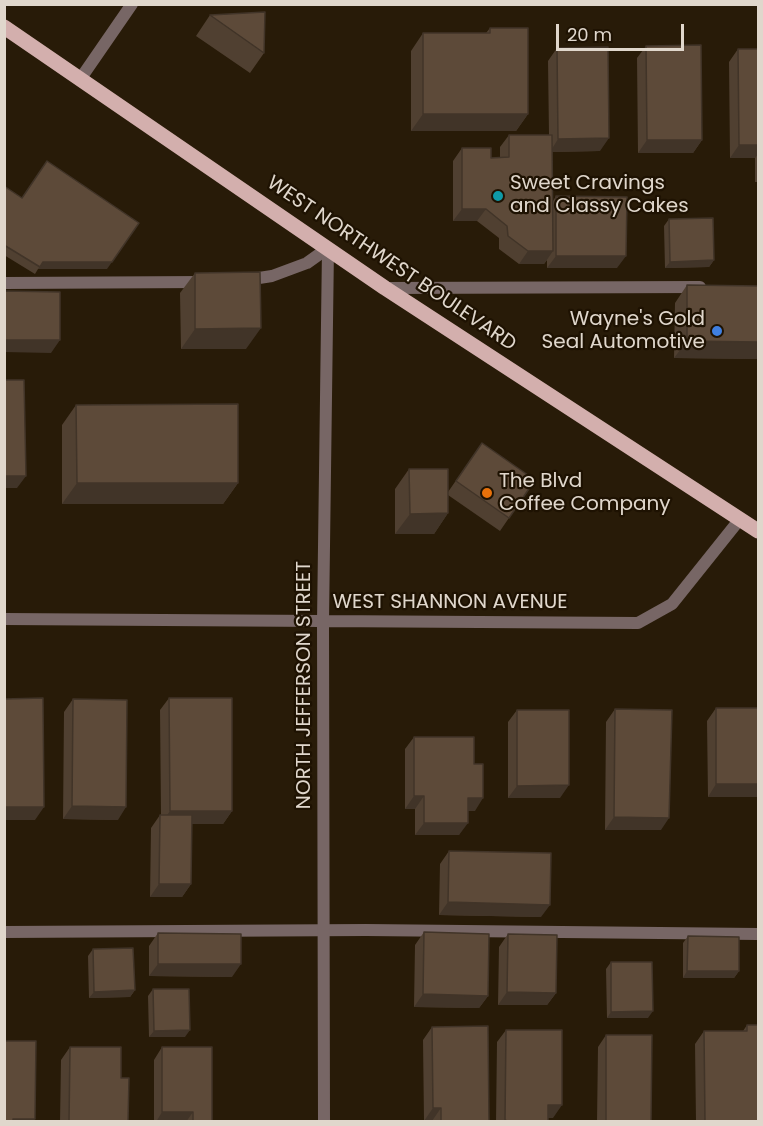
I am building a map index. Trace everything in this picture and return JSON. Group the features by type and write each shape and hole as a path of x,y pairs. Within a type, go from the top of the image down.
{"main road":[{"name":"WEST NORTHWEST BOULEVARD","path":"4,27 385,288 759,531"}],"street":[{"path":"81,78 132,4"},
{"path":"4,283 226,282 272,276 307,263 328,248"},
{"name":"NORTH JEFFERSON STREET","path":"324,1122 323,621 328,248"},
{"path":"385,288 713,287"},
{"name":"WEST SHANNON AVENUE","path":"4,619 638,623 672,604 740,519"},
{"path":"4,932 324,930 759,934"}],"building":[{"path":"265,12 264,53 210,15"},
{"path":"490,28 528,28 528,114 423,114 423,33 490,33"},
{"path":"701,45 702,140 647,140 646,46"},
{"path":"608,47 609,138 558,139 557,48"},
{"path":"738,49 759,49 759,145 739,145"},
{"name":"Sweet Cravings and Classy Cakes","path":"509,135 552,135 553,251 528,251 508,236 507,226 486,209 462,209 462,148 491,148 491,158 509,157"},
{"path":"47,161 139,223 112,262 43,262 40,267 4,245 4,186 22,198"},
{"path":"556,196 627,197 626,256 556,256"},
{"path":"713,218 714,260 670,262 669,219"},
{"path":"260,272 261,328 195,329 195,273"},
{"path":"687,285 759,286 759,342 687,341"},
{"path":"5,291 60,292 60,340 4,340"},
{"path":"4,380 24,380 26,476 4,476"},
{"path":"238,404 238,483 77,483 76,405"},
{"name":"The Blvd Coffee Company","path":"482,443 535,480 509,518 456,481"},
{"path":"409,469 448,469 448,513 410,514"},
{"path":"43,698 44,807 4,807 4,699"},
{"path":"169,698 232,698 232,811 170,811"},
{"path":"73,699 127,700 126,807 72,806"},
{"path":"716,708 759,708 759,784 716,784"},
{"path":"615,709 672,710 669,818 614,817"},
{"path":"517,710 569,710 569,785 517,786"},
{"path":"414,737 474,737 474,764 483,764 483,798 468,798 468,823 424,823 424,796 414,796"},
{"path":"160,815 192,815 191,884 159,884"},
{"path":"449,851 551,853 550,905 448,902"},
{"path":"424,932 489,934 488,996 423,994"},
{"path":"158,933 241,934 241,964 158,964"},
{"path":"508,934 557,935 556,993 507,992"},
{"path":"688,936 739,937 739,971 687,971"},
{"path":"133,948 135,990 94,992 93,949"},
{"path":"611,962 652,962 653,1011 611,1012"},
{"path":"153,989 189,989 190,1030 154,1031"},
{"path":"747,1025 759,1025 759,1122 705,1122 704,1031 747,1031"},
{"path":"488,1026 489,1122 441,1122 441,1108 433,1108 432,1027"},
{"path":"506,1030 562,1030 562,1105 548,1105 548,1122 509,1122 505,1120"},
{"path":"606,1035 652,1035 651,1122 606,1122"},
{"path":"4,1041 36,1041 35,1119 13,1119 13,1122 4,1122"},
{"path":"70,1047 121,1047 121,1078 129,1078 128,1122 69,1122"},
{"path":"162,1047 212,1047 212,1122 193,1122 193,1112 162,1112"}],"place":[{"name":"Sweet Cravings and Classy Cakes","path":"498,196"},
{"name":"Wayne's Gold Seal Automotive","path":"717,331"},
{"name":"The Blvd Coffee Company","path":"487,493"}]}
